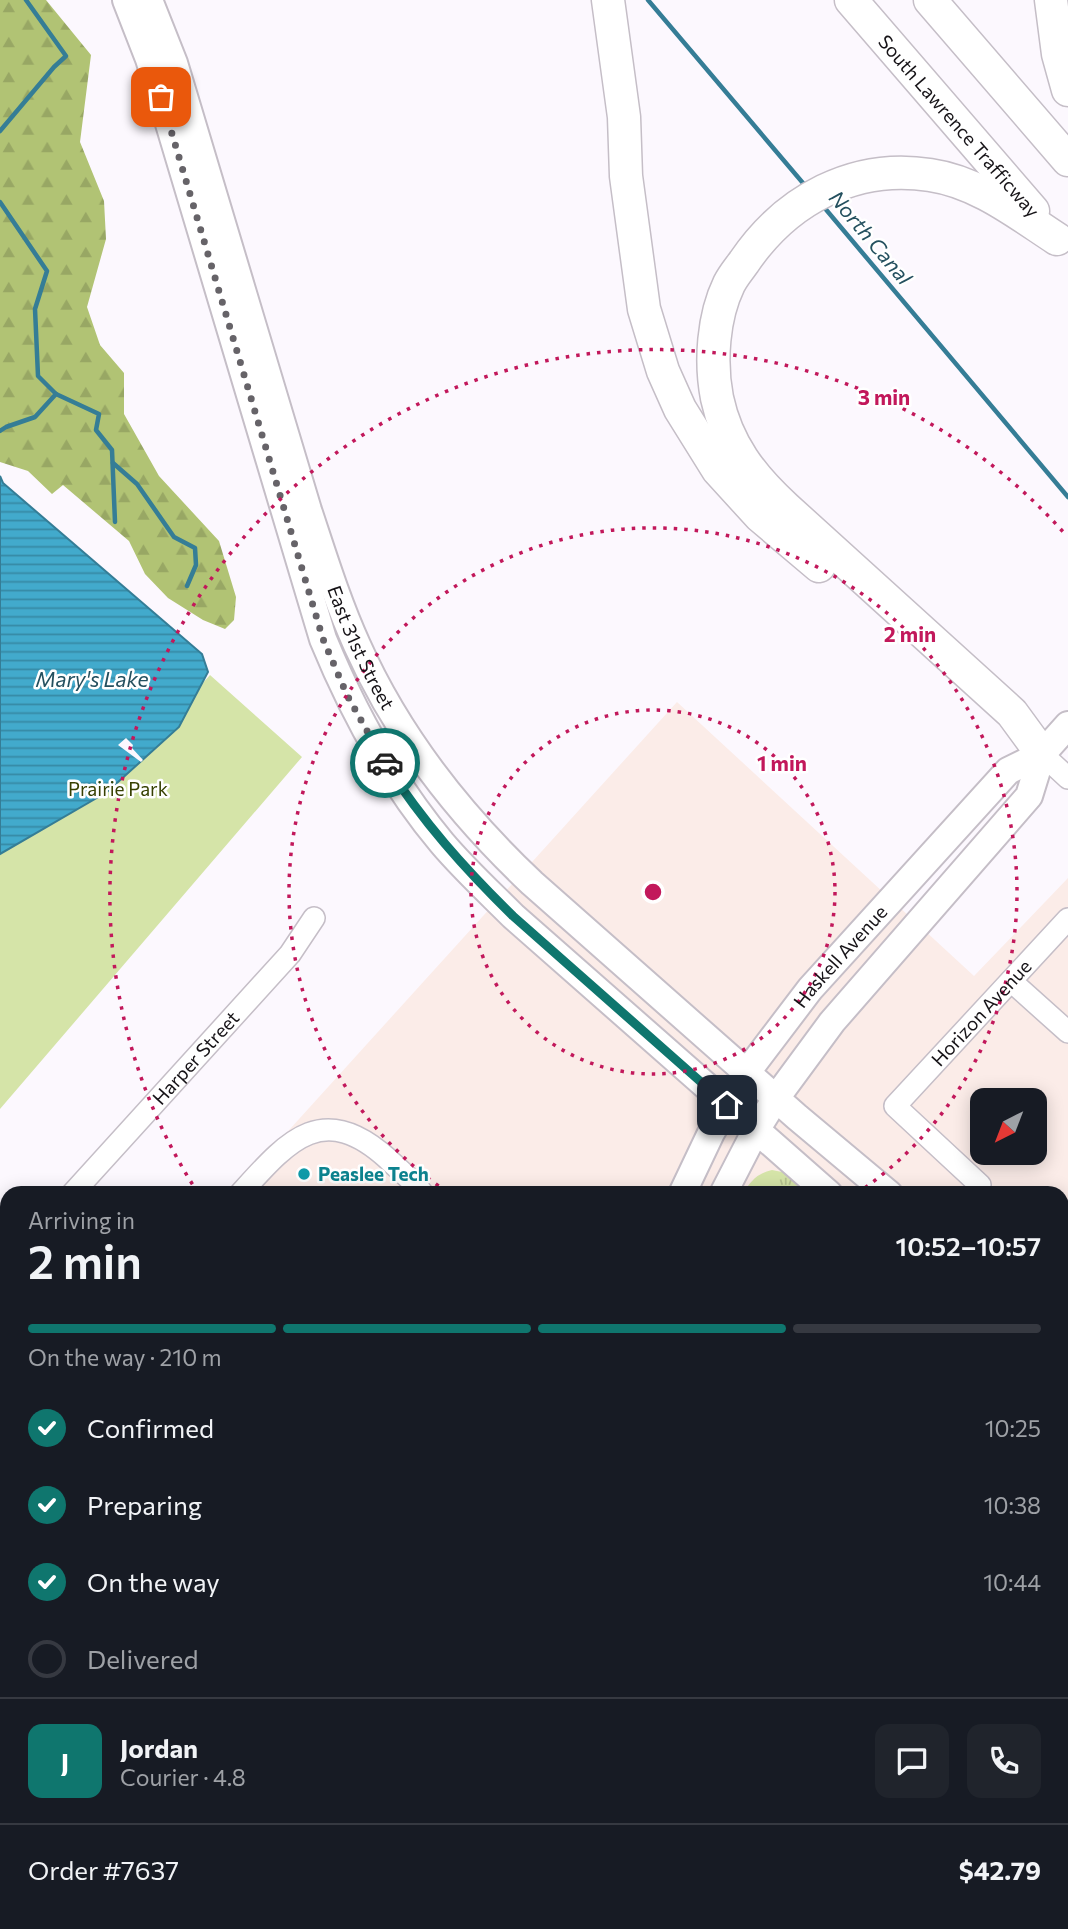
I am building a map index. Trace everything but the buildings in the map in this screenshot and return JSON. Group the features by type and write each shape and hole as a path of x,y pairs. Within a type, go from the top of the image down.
{"highway":[{"path":"608,0 624,117 626,176 644,309 663,371 696,437 718,470 760,516 998,729 1042,754"},
{"name":"South Lawrence Trafficway","path":"851,0 1063,245"},
{"path":"930,0 1068,160"},
{"path":"1051,0 1058,54 1068,90"},
{"path":"1042,754 1012,713 768,492 749,471 725,426 717,397 713,363 716,324 729,284 755,246 776,222 814,195 837,184 901,172 949,179 997,200 1063,245"}],"main road":[{"name":"East 31st Street","path":"126,0 161,97 323,639 362,725 401,788 467,870 513,916 820,1186"},
{"name":"East 31st Street","path":"149,0 174,63 331,579 357,645 384,699 410,742 453,802 495,848 879,1186"},
{"name":"Haskell Avenue","path":"685,1186 747,1072 810,989 1008,771 1042,754 1068,725"},
{"name":"Haskell Avenue","path":"727,1186 776,1098 832,1022 1029,796 1042,754"}],"street":[{"path":"1042,754 1068,778"},
{"name":"Harper Street","path":"79,1186 290,954 314,918"},
{"name":"Horizon Avenue","path":"980,1185 895,1106 1068,919"},
{"path":"1011,981 1068,1032"},
{"path":"247,1186 289,1143 318,1129 354,1135 373,1145 415,1186"}],"shaded area":[{"path":"677,702 974,976 1068,878 1068,1186 238,1186"}],"green space":[{"path":"0,0 46,0 91,55 80,142 104,201 106,239 87,307 100,345 124,373 124,414 159,476 219,541 236,597 234,620 225,629 203,620 168,598 145,574 129,541 63,485 52,494 28,471 0,462"},
{"name":"Prairie Park","path":"0,525 191,696 210,675 302,757 0,1109"},
{"path":"772,1170 787,1173 803,1186 748,1186 763,1173"}],"water":[{"name":"Mary's Lake","path":"0,476 3,483 202,654 208,672 179,727 107,792 0,854"}],"pier":[{"path":"126,738 143,760 141,762 118,745"}],"waterway":[{"path":"0,131 66,56 26,0"},
{"name":"North Canal","path":"648,0 808,189"},
{"path":"0,202 47,271 35,309 38,376 56,394 99,414 96,430 112,450 115,522"},
{"name":"North Canal","path":"823,206 1068,497"},
{"path":"0,431 35,417 56,394"},
{"path":"113,463 137,484 174,537 195,548 196,565 187,586"}],"way so far":[{"path":"161,97 323,639 347,695 385,763"}],"place":[{"name":"Peaslee Tech","path":"304,1174"}],"route":[{"path":"385,763 441,841 486,890 727,1105"}]}
